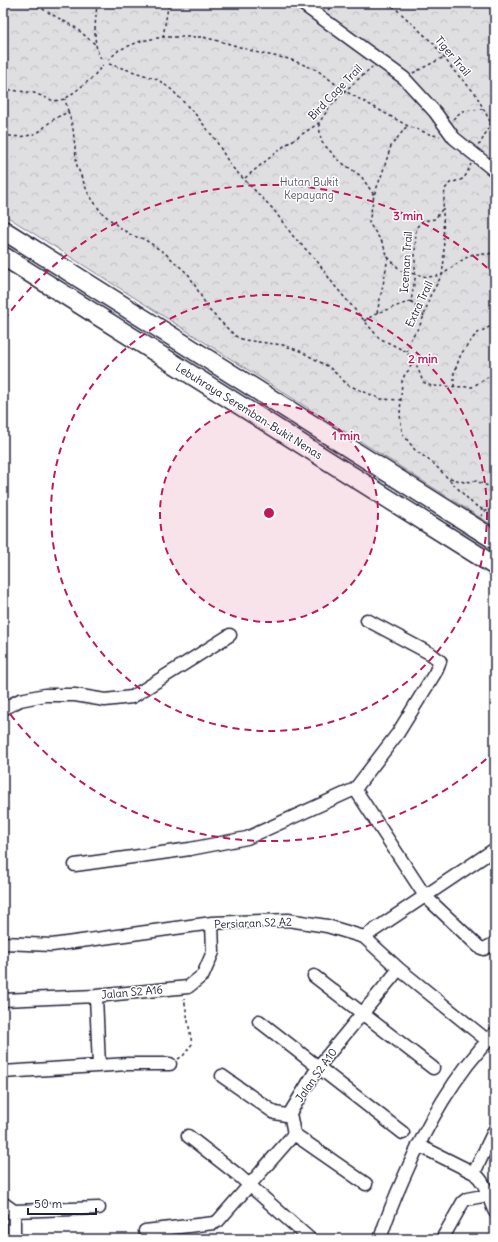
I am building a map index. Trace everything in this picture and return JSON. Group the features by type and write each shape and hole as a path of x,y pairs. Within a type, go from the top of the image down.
{"highway":[{"name":"Lebuhraya Seremban-Bukit Nenas","path":"3,230 495,540"},
{"name":"Lebuhraya Seremban-Bukit Nenas","path":"3,256 495,566"}],"street":[{"path":"301,3 404,78 435,112 454,138 495,171"},
{"path":"75,865 190,849 247,838 356,789 398,733 435,673 440,661 431,654 367,620"},
{"path":"3,709 20,700 44,695 75,696 105,700 132,697 230,635"},
{"path":"356,789 425,896 479,947 484,949 495,944"},
{"path":"364,937 495,849"},
{"name":"Persiaran S2 A2","path":"3,943 52,945 212,924 288,920 327,926 364,937 399,969 491,1037"},
{"name":"Jalan S2 A16","path":"3,1000 96,996 188,987 204,975 213,952 212,924"},
{"name":"Jalan S2 A10","path":"294,1134 290,1113 318,1068 399,969"},
{"path":"314,976 433,1068"},
{"path":"96,996 99,1066"},
{"path":"259,1021 403,1133"},
{"path":"380,1239 386,1218 418,1145 451,1087 491,1037"},
{"path":"3,1072 99,1066 170,1064"},
{"path":"222,1076 275,1113 286,1115 290,1113"},
{"path":"474,1173 495,1129"},
{"path":"145,1231 214,1224 218,1222 294,1134 366,1184"},
{"path":"188,1136 249,1185 310,1239"},
{"path":"418,1145 474,1173 480,1178 495,1212"},
{"path":"442,1239 463,1202 488,1195"},
{"path":"3,1203 14,1211 99,1208"},
{"path":"14,1211 14,1239"}],"path":[{"path":"32,3 76,28 96,45"},
{"path":"96,3 96,45 98,54 102,60"},
{"path":"163,37 168,7 166,3"},
{"path":"324,13 335,3"},
{"name":"Tiger Trail","path":"387,3 394,7 434,44 454,71 475,93 495,128"},
{"path":"108,60 119,50 141,41 163,37 203,37 259,53 289,59 317,70 345,91 408,126 432,136 454,138"},
{"path":"404,78 444,57"},
{"name":"Bird Cage Trail","path":"245,178 284,146 319,123 329,108 345,91 379,60"},
{"path":"109,64 157,79 172,90 196,115 215,139 231,166 274,208 293,236 317,261 334,285 379,338 407,352 411,359 411,363 410,369 405,374 402,381 400,414 402,433 415,450 433,463 473,504 485,511"},
{"path":"3,89 34,94 54,102 65,99 92,78 103,65"},
{"path":"65,99 73,129 78,166 88,193 101,212 120,228 133,236 144,239 166,254 189,275 209,310 230,331 237,337 244,340 289,347 323,362 348,385 381,399 401,400"},
{"path":"445,126 462,112 483,109"},
{"path":"3,135 13,137 40,131 55,118 65,114 68,111"},
{"path":"319,123 320,141 338,160 361,176 374,195"},
{"path":"408,126 391,146 374,195 369,223 382,242 388,257 402,271 428,277 442,275 444,260 443,208 445,189 450,183 463,179 466,176 472,153 480,144 491,123"},
{"name":"Iceman Trail","path":"364,321 377,313 411,301 416,228 422,221 435,219 443,208"},
{"name":"Extra Trail","path":"407,352 411,338 419,327 424,316 430,296 442,275 473,254 489,254 495,251"},
{"path":"377,313 388,257"},
{"path":"411,301 424,316"},
{"path":"454,387 454,373 461,354 476,334 495,324"},
{"path":"411,363 417,366 423,382 431,386 472,387 488,377 495,377"},
{"path":"448,477 460,481 476,481 488,486 495,486"},
{"path":"170,1064 183,1056 192,1044 183,988"}],"green space":[{"name":"Hutan Bukit Kepayang","path":"3,3 495,3 495,527 3,214"}]}
